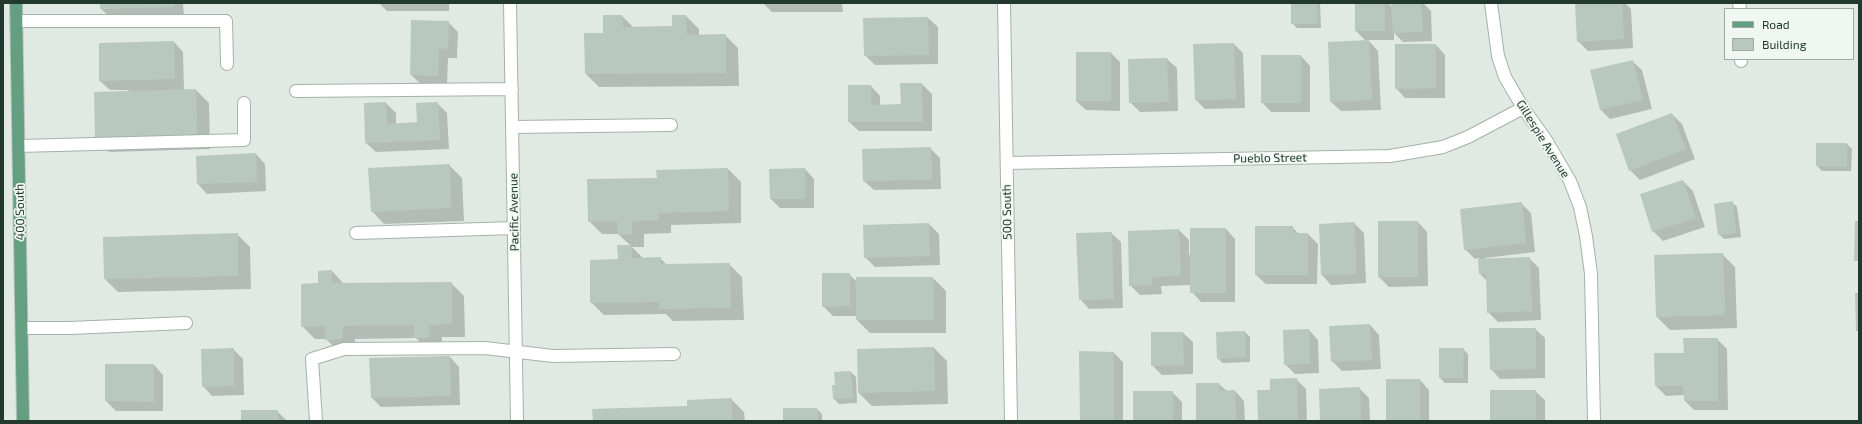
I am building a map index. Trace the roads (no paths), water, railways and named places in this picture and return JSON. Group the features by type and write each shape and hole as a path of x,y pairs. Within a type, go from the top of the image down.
{"main road":[{"name":"400 South","path":"16,3 24,421"}],"street":[{"name":"Pacific Avenue","path":"510,3 518,421"},
{"name":"500 South","path":"1004,3 1011,421"},
{"name":"Gillespie Avenue","path":"1491,3 1498,56 1505,77 1523,108 1546,140 1570,181 1580,207 1586,236 1591,274 1594,421"},
{"path":"16,22 226,21 227,64"},
{"path":"296,91 512,89"},
{"path":"19,146 244,140 244,103"},
{"name":"Pueblo Street","path":"1006,163 1390,156 1443,147 1468,137 1523,108"},
{"path":"512,127 671,125"},
{"path":"356,233 514,228"},
{"path":"22,328 70,328 186,323"},
{"path":"316,421 312,359 344,350 485,348 553,356 674,354"}]}
